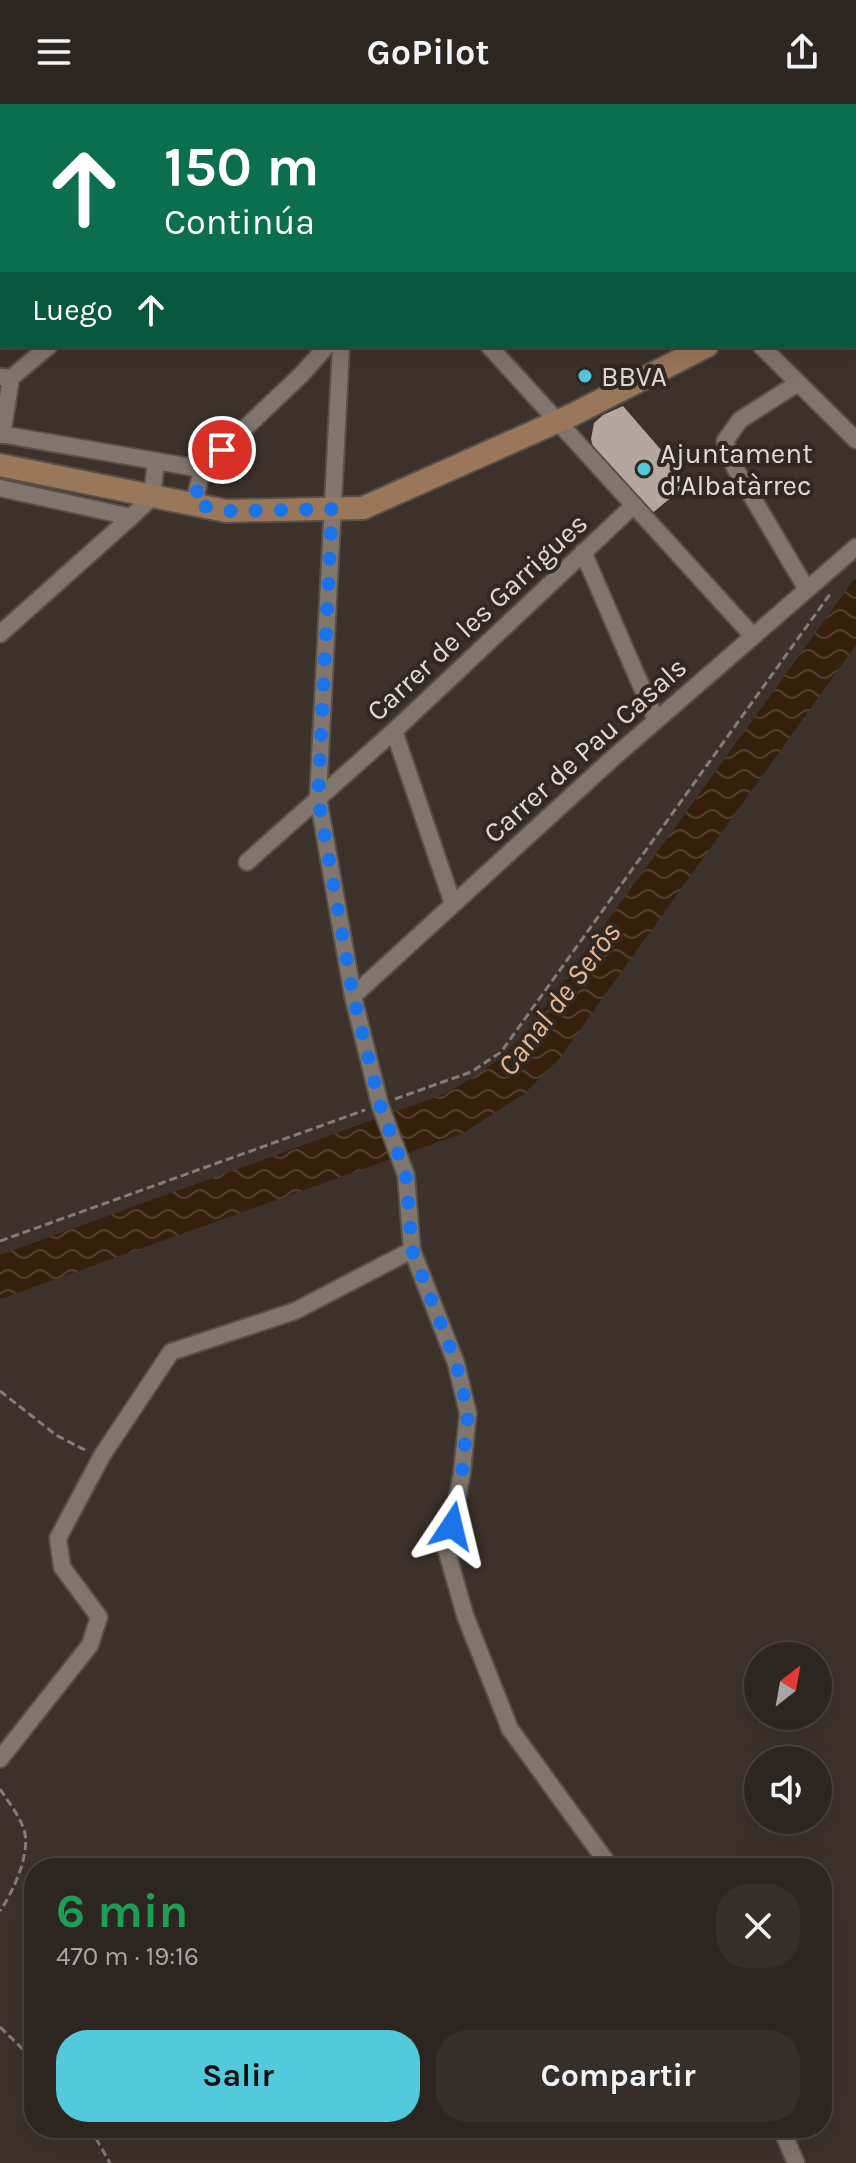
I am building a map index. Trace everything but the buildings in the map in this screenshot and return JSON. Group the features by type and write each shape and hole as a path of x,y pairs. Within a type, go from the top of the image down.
{"street":[{"path":"46,348 6,378 1,435 202,469"},
{"path":"194,504 202,469 325,348"},
{"path":"341,348 318,797 353,996 380,1105 406,1175 412,1250 456,1363 468,1413 462,1473 447,1552 465,1615 510,1729 604,1858"},
{"path":"491,348 752,635"},
{"path":"0,465 226,511 363,508 558,421 703,348"},
{"path":"763,348 856,440"},
{"path":"798,383 740,420 725,441 735,468 806,588"},
{"path":"0,634 152,497 156,462"},
{"path":"0,488 131,517"},
{"name":"Carrer de les Garrigues","path":"247,862 394,731 634,505"},
{"name":"Carrer de Pau Casals","path":"353,996 656,720 856,547"},
{"path":"583,552 656,720"},
{"path":"394,731 453,904"},
{"path":"0,1759 90,1645 99,1617 62,1567 58,1538 103,1454 171,1352 295,1311 412,1250"},
{"path":"785,2138 796,2163"}],"path":[{"path":"0,1241 471,1072 501,1052 830,593"},
{"path":"0,1391 56,1435 78,1448 103,1454"},
{"path":"0,1789 25,1830 13,1892 0,1911"},
{"path":"0,2027 24,2050"},
{"path":"96,2138 110,2163"}],"water":[{"name":"Canal de Seròs","path":"856,577 856,645 559,1059 524,1094 463,1133 0,1299 0,1255 444,1094 503,1055 533,1024"}],"place":[{"name":"BBVA","path":"585,376"},
{"name":"Ajuntament d'Albatàrrec","path":"644,469"}],"route":[{"path":"222,450 202,469 194,504 226,511 332,509 318,797 353,996 380,1105 406,1175 412,1250 456,1363 468,1413 462,1473 452,1526"}]}
